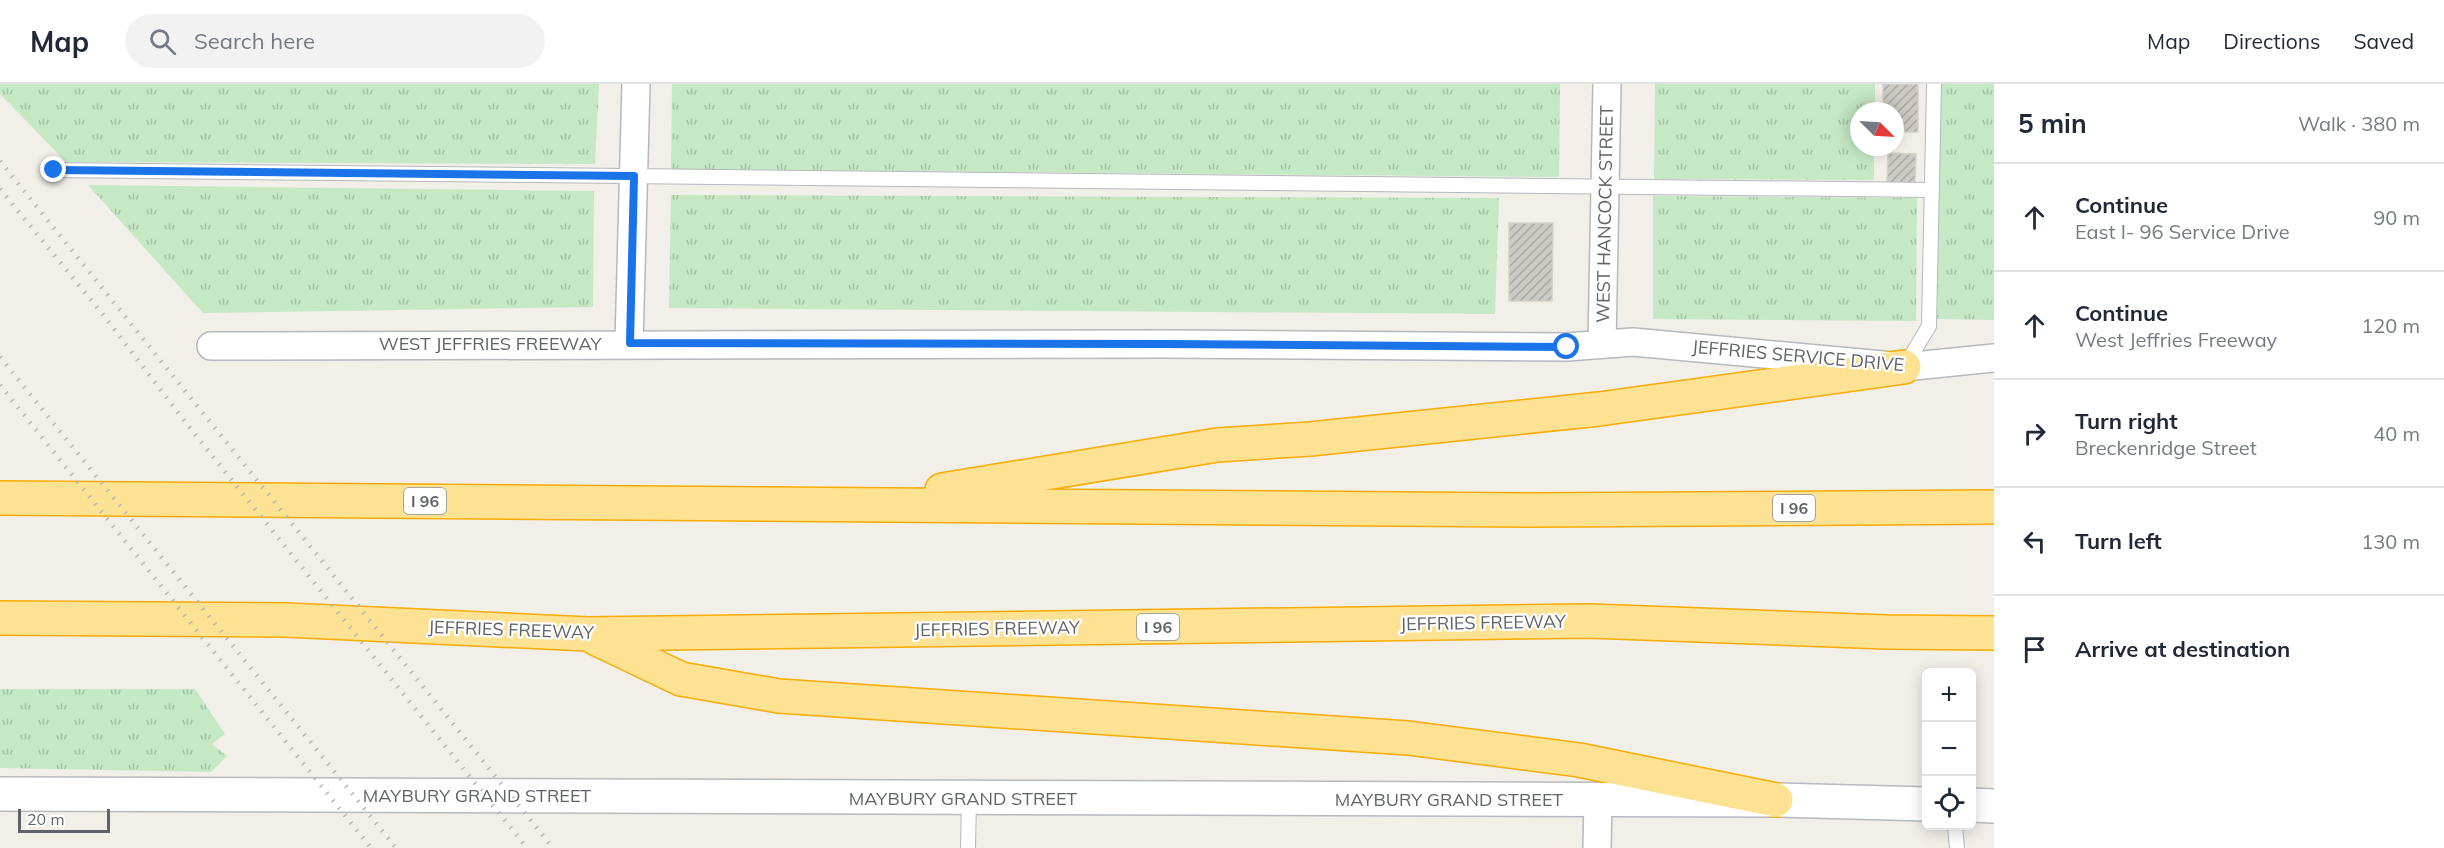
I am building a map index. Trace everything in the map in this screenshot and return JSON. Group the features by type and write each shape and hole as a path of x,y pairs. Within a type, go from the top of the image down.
{"highway":[{"path":"850,504 1217,445 1310,439 1599,409 1904,367"},
{"name":"I 96","path":"0,498 1535,510 1994,507"},
{"name":"JEFFRIES FREEWAY","path":"0,618 286,620 588,634 1590,621 1886,632 1994,633"},
{"path":"1886,632 1994,647"},
{"path":"588,634 681,679 779,696 1408,738 1579,760 1776,800"}],"street":[{"path":"630,343 636,84"},
{"name":"WEST HANCOCK STREET","path":"1602,344 1607,84"},
{"name":"JEFFRIES SERVICE DRIVE","path":"1165,344 1567,347 1633,342 1904,367 1994,358"},
{"name":"WEST JEFFRIES FREEWAY","path":"210,346 630,343 1165,344"},
{"name":"MAYBURY GRAND STREET","path":"0,794 1776,800 1922,804"},
{"path":"1597,848 1598,801"},
{"path":"1976,805 1994,806"}],"lane":[{"path":"1904,367 1929,326 1934,84"},
{"path":"54,170 1932,190"},
{"path":"968,848 969,799"},
{"path":"1955,830 1957,848"}],"green space":[{"path":"0,84 599,84 595,164 66,162 0,94"},
{"path":"672,84 1560,84 1559,177 671,169"},
{"path":"1655,84 1875,84 1875,102 1850,102 1850,156 1874,156 1874,180 1654,179"},
{"path":"1941,84 1994,84 1994,320 1937,319"},
{"path":"88,185 594,191 593,307 203,313"},
{"path":"671,195 1499,198 1495,314 669,308"},
{"path":"1653,196 1917,198 1916,321 1653,319"},
{"path":"0,689 195,689 225,734 212,744 227,756 211,772 0,768"}],"building":[{"path":"1883,84 1918,84 1918,132 1904,132 1904,102 1883,102"},
{"path":"1916,154 1915,183 1887,182 1888,156"},
{"path":"1509,223 1553,223 1552,301 1509,301"}],"railway":[{"path":"0,161 553,848"},
{"path":"0,189 104,316 190,428 527,848"},
{"path":"0,357 396,848"},
{"path":"0,385 371,848"}],"route":[{"path":"54,170 634,176 630,343 1567,347"}]}
